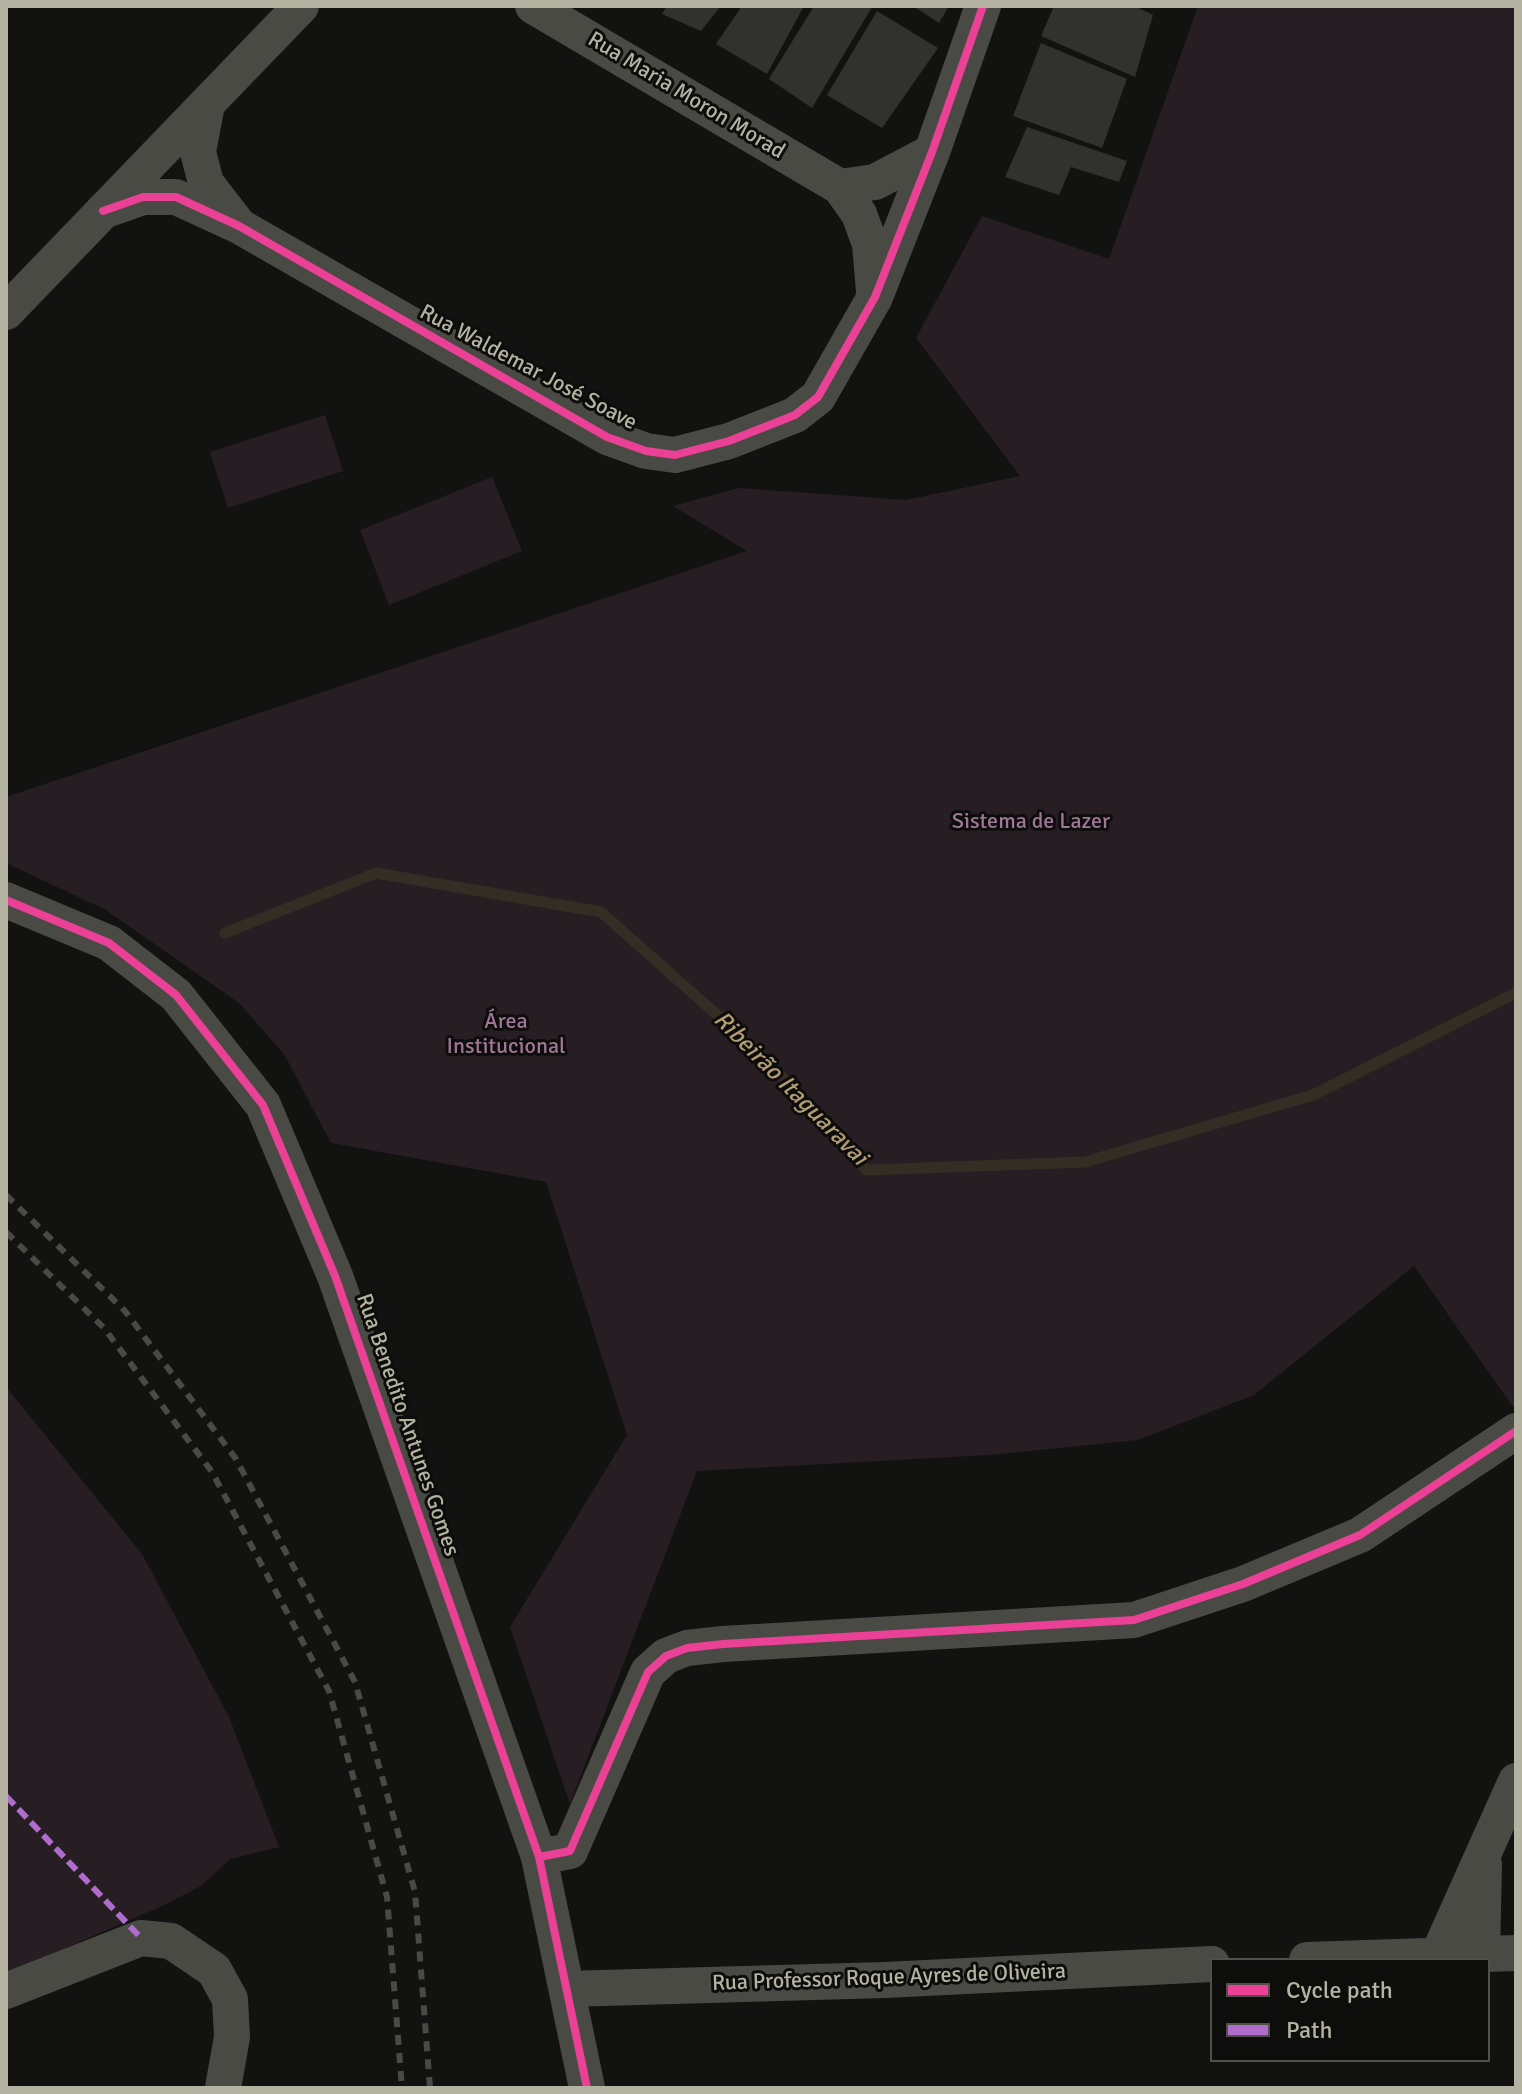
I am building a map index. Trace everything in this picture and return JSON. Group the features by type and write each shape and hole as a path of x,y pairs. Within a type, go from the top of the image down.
{"street":[{"path":"6,312 301,6"},
{"name":"Rua Maria Moron Morad","path":"533,6 840,187 859,214 870,244 875,297"},
{"name":"Rua Waldemar José Soave","path":"103,211 143,197 176,197 239,226 607,437 646,451 675,455 729,441 795,415 818,397 875,297 932,152 983,6"},
{"name":"Rua Waldemar José Soave","path":"207,104 198,152 206,183 239,226"},
{"path":"840,187 875,182 932,152"},
{"name":"Rua Benedito Antunes Gomes","path":"6,900 109,943 176,995 263,1105 335,1276 539,1857 587,2088"},
{"path":"539,1857 570,1851 648,1672 666,1656 687,1648 723,1644 1134,1620 1243,1584 1360,1535 1516,1431"},
{"path":"1438,1955 1516,1781"},
{"path":"1359,1958 1499,1953 1484,1849"},
{"path":"6,1991 141,1938 171,1941 214,1970 230,1999 232,2037 223,2088"},
{"name":"Rua Professor Roque Ayres de Oliveira","path":"567,1989 885,1980 1210,1964"}],"green space":[{"name":"Sistema de Lazer","path":"1198,6 1516,6 1516,1404 1513,1407 1414,1266 1254,1395 1138,1440 989,1455 697,1471 570,1804 510,1627 627,1435 546,1182 331,1143 284,1054 239,1003 106,910 6,863 6,797 747,551 673,506 739,488 906,500 1020,476 916,338 982,216 1109,259"},
{"path":"325,415 343,471 228,508 210,452"},
{"path":"492,477 522,551 389,605 360,530"},
{"path":"6,1387 142,1554 229,1717 279,1847 230,1859 201,1886 6,1974"}],"building":[{"path":"667,6 721,6 701,31 662,14"},
{"path":"742,6 804,6 767,74 716,44"},
{"path":"814,6 872,7 812,108 769,79"},
{"path":"913,6 949,6 939,23"},
{"path":"1054,6 1134,6 1153,15 1135,77 1041,36"},
{"path":"877,11 938,48 882,128 827,95"},
{"path":"1041,43 1127,79 1102,148 1013,116"},
{"path":"1027,127 1127,161 1119,182 1071,167 1059,195 1005,177"}],"waterway":[{"name":"Ribeirão Itaguaravai","path":"225,933 376,873 601,912 759,1052 867,1170 1085,1162 1313,1095 1516,993"}],"railway":[{"path":"6,1195 125,1311 236,1459 355,1682 415,1892 430,2088"},
{"path":"6,1232 104,1328 212,1472 329,1691 387,1897 402,2088"}],"marked path":[{"path":"6,1796 141,1938"}],"cycle path":[{"path":"103,211 143,197 176,197 239,226 607,437 646,451 675,455 729,441 795,415 818,397 875,297 932,152 983,6"},
{"path":"6,900 109,943 176,995 263,1105 335,1276 539,1857 587,2088"},
{"path":"539,1857 570,1851 648,1672 666,1656 687,1648 723,1644 1134,1620 1243,1584 1360,1535 1516,1431"}],"park label":[{"name":"Área Institucional","path":"506,1034"}]}
